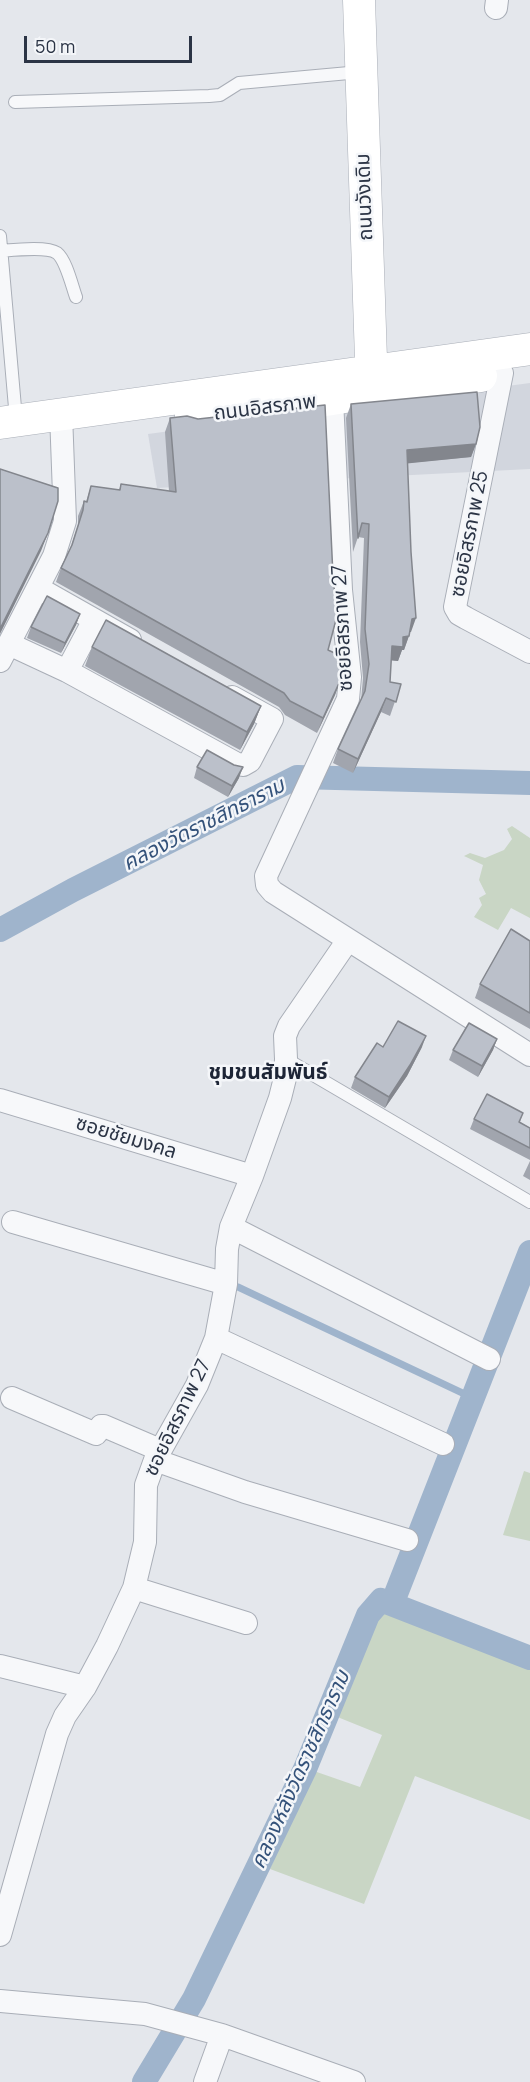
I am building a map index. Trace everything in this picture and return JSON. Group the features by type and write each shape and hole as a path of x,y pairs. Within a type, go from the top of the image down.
{"main road":[{"name":"ถนนวังเดิม","path":"359,0 371,382"},
{"path":"61,423 371,382 530,349"},
{"name":"ถนนอิสรภาพ","path":"5,428 332,399 371,382 516,371"}],"street":[{"name":"ซอยอิสรภาพ 25","path":"516,371 455,607 459,614 530,652"},
{"name":"ซอยอิสรภาพ 27","path":"332,399 341,590 350,677 348,699 267,876 267,885 273,892 530,1055"},
{"path":"61,423 65,521 54,556 5,652 67,671 237,764 243,765 250,761 272,719 213,686"},
{"path":"38,588 153,653"},
{"path":"67,671 94,620"},
{"name":"ซอยอิสรภาพ 27","path":"0,1935 57,1734 65,1716 85,1687 107,1646 134,1588 145,1542 146,1485 158,1455 197,1385 216,1338 226,1284 227,1249 231,1227 280,1098 285,1078 285,1036 289,1026 348,940"},
{"name":"ซอยชัยมงคล","path":"0,1100 252,1176"},
{"path":"14,1222 226,1284"},
{"path":"231,1227 489,1359"},
{"path":"216,1338 443,1444"},
{"path":"12,1398 96,1434 104,1426 158,1455 245,1492 407,1539"},
{"path":"134,1588 246,1623"},
{"path":"0,1666 85,1687"},
{"path":"0,2001 145,2014 222,2035 354,2082"},
{"path":"205,2082 222,2035"}],"lane":[{"path":"15,102 209,96 220,95 239,83 361,72"},
{"path":"0,236 5,428"},
{"path":"0,251 45,249 56,252 62,259 76,297"},
{"path":"286,1059 530,1202"}],"shaded area":[{"path":"530,383 530,469 157,488 148,434"}],"green space":[{"path":"512,826 530,838 530,918 511,908 498,930 474,917 482,905 479,898 486,894 479,880 483,865 464,856 470,853 485,858 504,850 512,839 507,829"},
{"path":"524,1471 530,1473 530,1541 503,1535"},
{"path":"381,1609 530,1665 530,1820 415,1776 364,1904 270,1869 311,1770 360,1787 382,1735 335,1716"}],"building":[{"path":"477,392 480,427 476,444 407,450 416,618 412,619 409,636 403,637 403,647 392,646 390,682 401,684 396,702 386,698 358,759 338,749 365,691 369,664 365,629 369,524 362,523 358,538 351,404"},
{"path":"325,405 337,616 328,650 341,656 342,662 340,681 323,718 290,701 284,693 61,568 72,545 84,501 87,502 91,486 120,490 121,484 176,492 170,418 187,416 198,419"},
{"path":"0,469 58,488 58,501 48,533 0,629"},
{"path":"47,596 80,614 65,643 31,627"},
{"path":"106,620 261,706 247,732 92,647"},
{"path":"207,750 234,765 243,767 232,786 197,767"},
{"path":"511,929 530,941 530,1013 480,984"},
{"path":"398,1021 426,1036 389,1097 355,1077 377,1043 383,1047"},
{"path":"469,1023 497,1039 482,1066 453,1050"},
{"path":"487,1094 523,1113 519,1122 530,1128 530,1148 474,1119"}],"waterway":[{"name":"คลองวัดราชสิทธาราม","path":"0,930 73,890 297,777 530,783"},
{"path":"392,1604 530,1252"},
{"path":"238,1287 473,1398"},
{"name":"คลองหลังวัดราชสิทธาราม","path":"144,2082 194,1999 305,1769 368,1615 381,1600 530,1658"}],"district":[{"name":"ชุมชนสัมพันธ์","path":"268,1073"}]}
